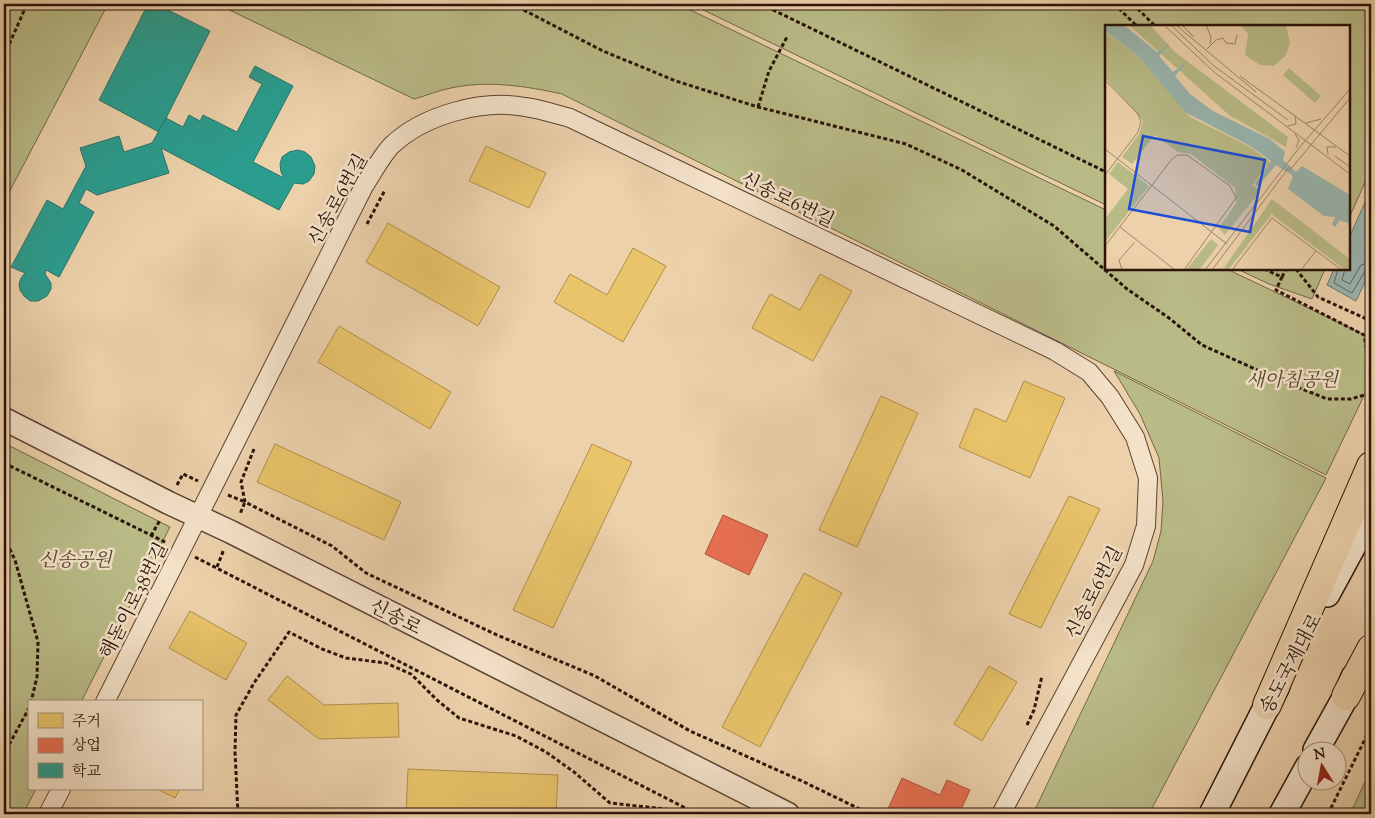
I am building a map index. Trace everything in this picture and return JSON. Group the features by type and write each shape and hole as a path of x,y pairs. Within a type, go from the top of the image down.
{"main road":[{"path":"1267,705 1371,466"},
{"name":"송도국제대로","path":"1212,814 1267,705 1371,513"},
{"path":"1346,696 1371,638"},
{"path":"1322,740 1371,649"},
{"path":"1282,814 1298,785"}],"street":[{"name":"신송로6번길","path":"198,517 364,186 392,146 423,124 453,112 484,105 523,106 570,118 1055,351 1089,372 1110,397 1135,437 1148,478 1146,526 1134,565 1000,814"},
{"name":"신송로","path":"4,419 169,504 231,532 788,814"},
{"name":"해돋이로38번길","path":"106,700 198,517"},
{"path":"48,814 60,790"}],"path":[{"path":"4,56 27,4"},
{"path":"512,4 603,51 676,80 758,106 906,144 962,170 1054,226 1127,289 1169,318 1202,345 1275,378 1327,398 1351,399 1371,393"},
{"path":"761,4 1105,172"},
{"path":"1114,4 1136,25"},
{"path":"1133,4 1154,25"},
{"path":"758,106 769,71 787,37"},
{"path":"364,229 386,186"},
{"path":"1266,270 1282,277"},
{"path":"1286,270 1276,290 1364,335 1371,374"},
{"path":"1297,270 1318,297 1371,322"},
{"path":"254,447 241,482 245,502 332,546 366,573 497,635 596,676 690,731 870,814"},
{"path":"4,463 151,536"},
{"path":"4,537 15,560 38,642 37,677 32,700"},
{"path":"217,567 697,814"},
{"path":"238,814 235,752 236,715 254,683 289,632 322,649 346,658 386,663 411,674 437,700 460,718 516,736 546,752 574,772 610,803 666,809 682,814"},
{"path":"4,749 10,743 28,710"},
{"path":"1328,814 1371,727"}],"green space":[{"path":"4,4 108,4 4,202"},
{"name":"새아침공원","path":"217,4 678,4 1105,210 1105,270 1229,270 1371,338 1371,381 1326,475 562,94 520,86 479,84 446,89 414,99"},
{"path":"691,4 1371,4 1371,169 1350,216 1350,25 1105,25 1105,205"},
{"path":"1239,270 1325,270 1312,299 1269,284"},
{"name":"새아침공원","path":"1114,371 1326,478 1149,814 1033,814 1153,561 1161,531 1163,501 1159,458 1140,414"},
{"name":"신송공원","path":"4,443 170,527 82,700 28,700 28,790 35,790 23,814 4,814"},
{"path":"1371,769 1371,814 1350,814"}],"water":[{"path":"1371,189 1371,269 1356,301 1327,285 1334,270 1350,270 1350,236"}],"building: 주거":[{"path":"486,146 546,173 529,208 469,181"},
{"path":"388,223 500,287 478,326 366,262"},
{"path":"633,248 666,266 623,342 554,302 570,274 607,295"},
{"path":"820,274 852,291 813,361 752,328 770,294 800,310"},
{"path":"339,326 451,392 430,429 318,362"},
{"path":"1024,381 1065,398 1030,478 959,447 975,408 1006,422"},
{"path":"881,396 918,413 857,547 819,530"},
{"path":"275,444 401,502 384,540 257,482"},
{"path":"592,444 632,462 553,628 513,610"},
{"path":"1069,496 1100,509 1041,628 1009,614"},
{"path":"804,573 842,593 760,747 722,727"},
{"path":"190,611 247,643 226,680 169,648"},
{"path":"989,666 1017,682 982,741 954,724"},
{"path":"287,676 324,705 398,703 399,737 319,739 268,700"},
{"path":"408,769 558,775 556,814 406,814"},
{"path":"159,790 179,790 175,798"}],"building: 상업":[{"path":"723,515 768,535 749,575 705,554"},
{"path":"902,778 940,795 947,780 970,790 959,814 901,814 888,809"}],"building: 학교":[{"path":"148,4 156,4 210,31 159,132 99,100"},
{"path":"255,66 293,86 253,162 284,178 280,164 282,157 289,152 298,150 305,152 311,157 315,166 314,174 309,181 303,184 294,183 279,210 161,148 169,173 97,195 86,189 79,203 94,212 59,277 46,270 45,274 51,283 51,289 47,296 38,301 30,301 24,296 19,284 25,273 11,267 47,200 63,209 86,166 80,148 119,136 124,152 152,143 166,118 183,127 189,115 200,121 203,115 237,132 262,84 249,77"}]}
